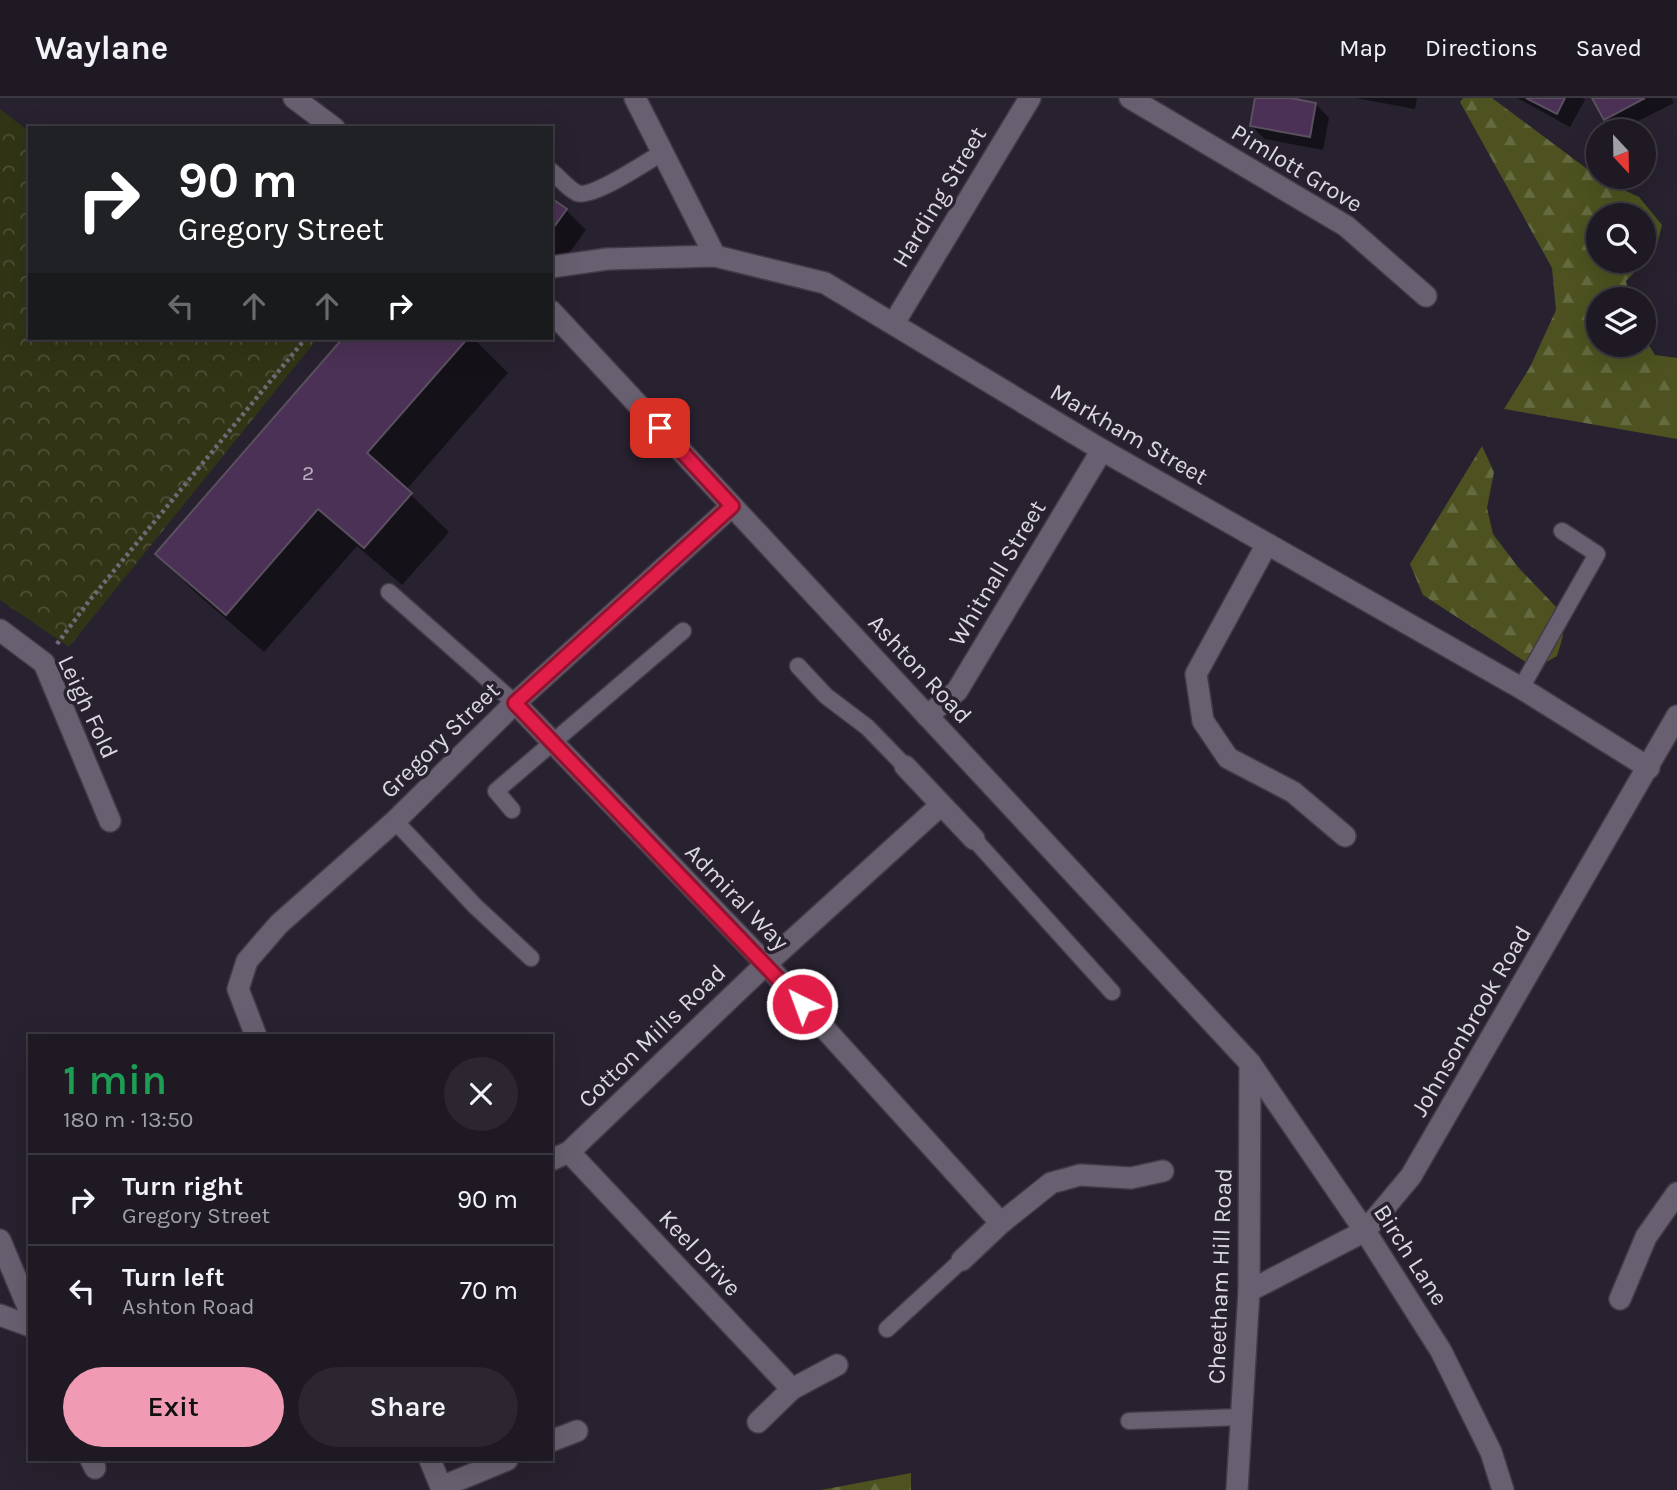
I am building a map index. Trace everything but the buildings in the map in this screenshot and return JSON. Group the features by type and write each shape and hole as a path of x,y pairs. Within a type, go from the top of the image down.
{"street":[{"path":"295,98 331,126"},
{"path":"635,98 715,256"},
{"name":"Harding Street","path":"894,323 1030,98"},
{"name":"Pimlott Grove","path":"1130,98 1346,226 1426,296"},
{"name":"Markham Street","path":"553,267 607,259 715,256 825,283 1102,450 1521,688 1649,768"},
{"name":"Ashton Road","path":"553,313 1250,1063"},
{"name":"Whitnall Street","path":"928,716 957,691 1102,450"},
{"name":"Gregory Street","path":"256,1034 238,989 247,961 279,924 395,821 515,703 732,506"},
{"path":"1267,544 1196,674 1203,721 1228,758 1293,792 1345,836"},
{"name":"Leigh Fold","path":"0,630 44,663 110,821"},
{"name":"Admiral Way","path":"515,703 765,964 1001,1223"},
{"name":"Johnsonbrook Road","path":"1249,1291 1365,1231 1411,1176 1677,716"},
{"path":"905,766 974,839"},
{"name":"Cotton Mills Road","path":"560,1156 765,964 942,804"},
{"name":"Birch Lane","path":"1250,1063 1365,1231 1441,1351 1492,1451 1503,1490"},
{"name":"Cheetham Hill Road","path":"1237,1490 1249,1291 1250,1063"},
{"name":"Keel Drive","path":"560,1156 792,1389"},
{"path":"962,1260 1001,1223 1051,1183 1080,1175 1131,1178 1163,1171"},
{"path":"1620,1299 1646,1237 1677,1193"},
{"path":"0,1240 28,1307"},
{"path":"0,1315 28,1325"},
{"path":"758,1422 792,1389 837,1364"},
{"path":"553,1440 577,1431"},
{"path":"430,1461 442,1486 504,1461"}],"lane":[{"path":"553,173 577,193 586,193 600,188 663,152"},
{"path":"1521,688 1597,554 1562,531"},
{"path":"389,592 515,703"},
{"path":"512,810 496,791 683,631"},
{"path":"798,666 826,696 867,727 905,766"},
{"path":"395,821 476,907 531,958"},
{"path":"974,839 1112,992"},
{"path":"887,1329 962,1260"},
{"path":"1129,1421 1241,1417"}],"path":[{"path":"44,663 89,601 304,340"}],"green space":[{"path":"1463,98 1492,98 1586,168 1586,189 1622,189 1639,197 1644,203 1586,203 1586,273 1634,273 1626,281 1627,287 1586,287 1586,357 1656,355 1677,358 1677,439 1504,409 1530,367 1556,310 1552,268 1460,102"},
{"path":"0,109 28,130 28,340 316,340 69,647 0,600"},
{"path":"1656,218 1662,225 1656,249"},
{"path":"1482,446 1494,472 1487,508 1493,534 1518,567 1558,609 1563,636 1557,656 1535,668 1423,595 1410,564"},
{"path":"911,1473 911,1490 821,1490"}],"route":[{"path":"660,428 732,506 515,703 802,1004"}]}
